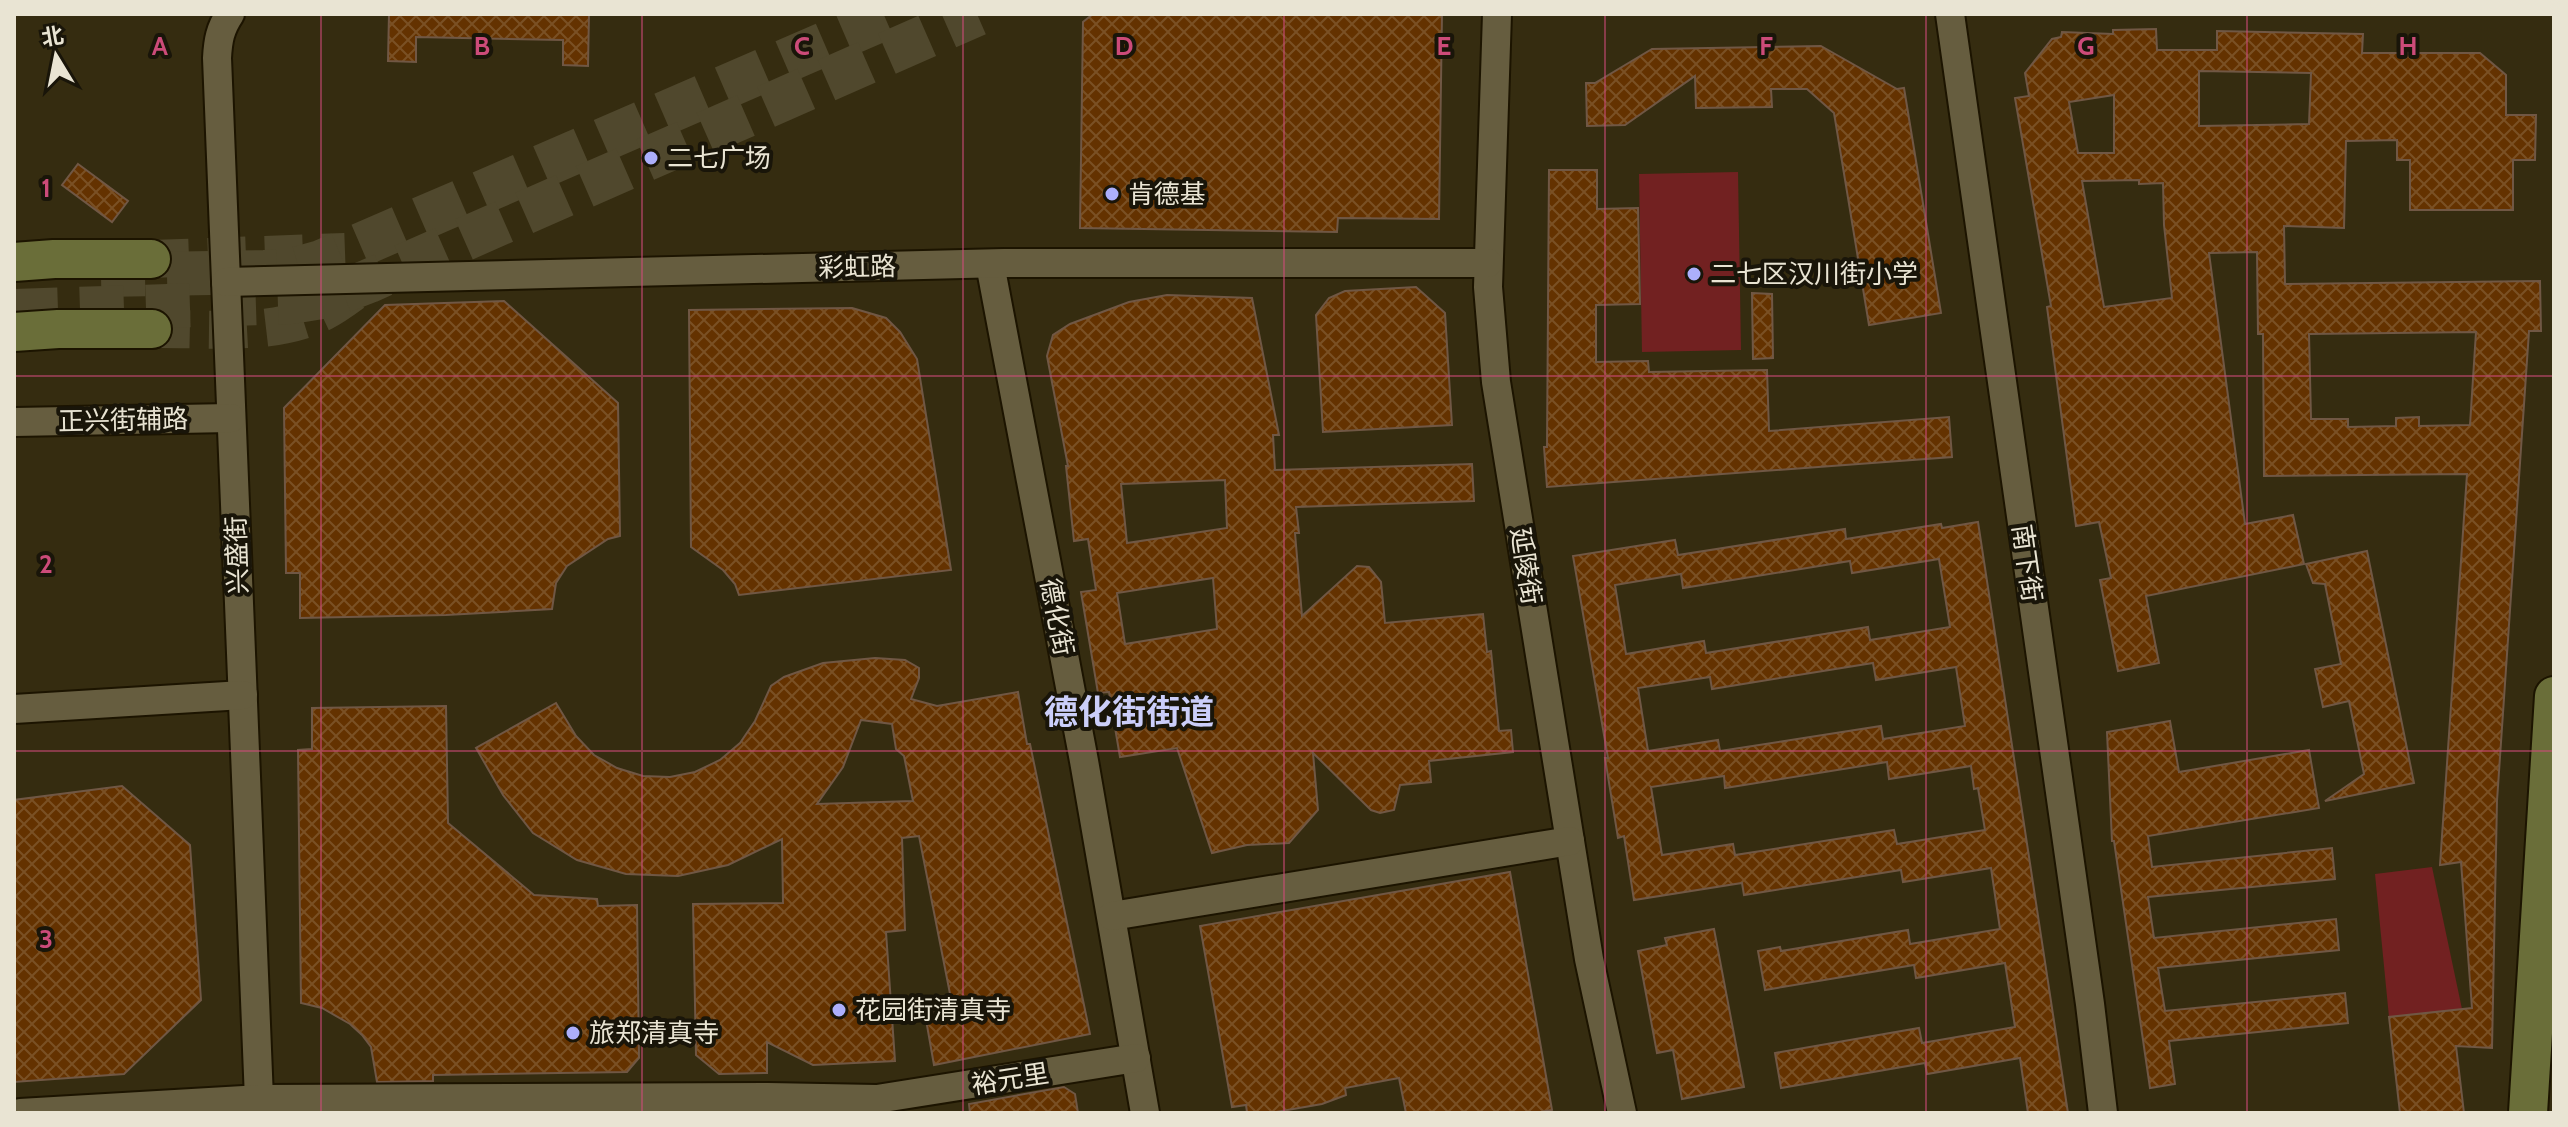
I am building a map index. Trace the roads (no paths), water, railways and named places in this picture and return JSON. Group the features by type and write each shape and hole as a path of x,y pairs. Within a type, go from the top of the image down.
{"street":[{"name":"兴盛街","path":"230,14 218,39 217,58 259,1099"},
{"name":"延陵街","path":"1497,14 1488,263 1496,382 1589,959 1622,1113"},
{"name":"南下街","path":"1950,14 2103,1113"},
{"path":"14,262 151,259"},
{"name":"彩虹路","path":"226,282 990,264 1488,263"},
{"name":"德化街","path":"990,264 1112,916 1145,1113"},
{"path":"14,332 152,329"},
{"name":"正兴街辅路","path":"14,422 231,418"},
{"path":"14,709 243,695"},
{"path":"2528,1113 2554,696"},
{"path":"1112,916 1570,841"},
{"name":"裕元里","path":"20,1113 259,1099 469,1106 877,1099 1136,1058"}],"tunnel":[{"path":"101,275 288,271 321,262 894,14"},
{"path":"14,311 291,302 333,295 977,14"},
{"path":"151,259 345,252"},
{"path":"152,329 239,330 282,325 323,312 369,281"}],"place":[{"name":"二七广场","path":"651,158"},
{"name":"肯德基","path":"1112,194"},
{"name":"二七区汉川街小学","path":"1694,274"},
{"name":"花园街清真寺","path":"839,1010"},
{"name":"旅郑清真寺","path":"573,1033"}],"district":[{"name":"德化街街道","path":"1129,712"}]}
